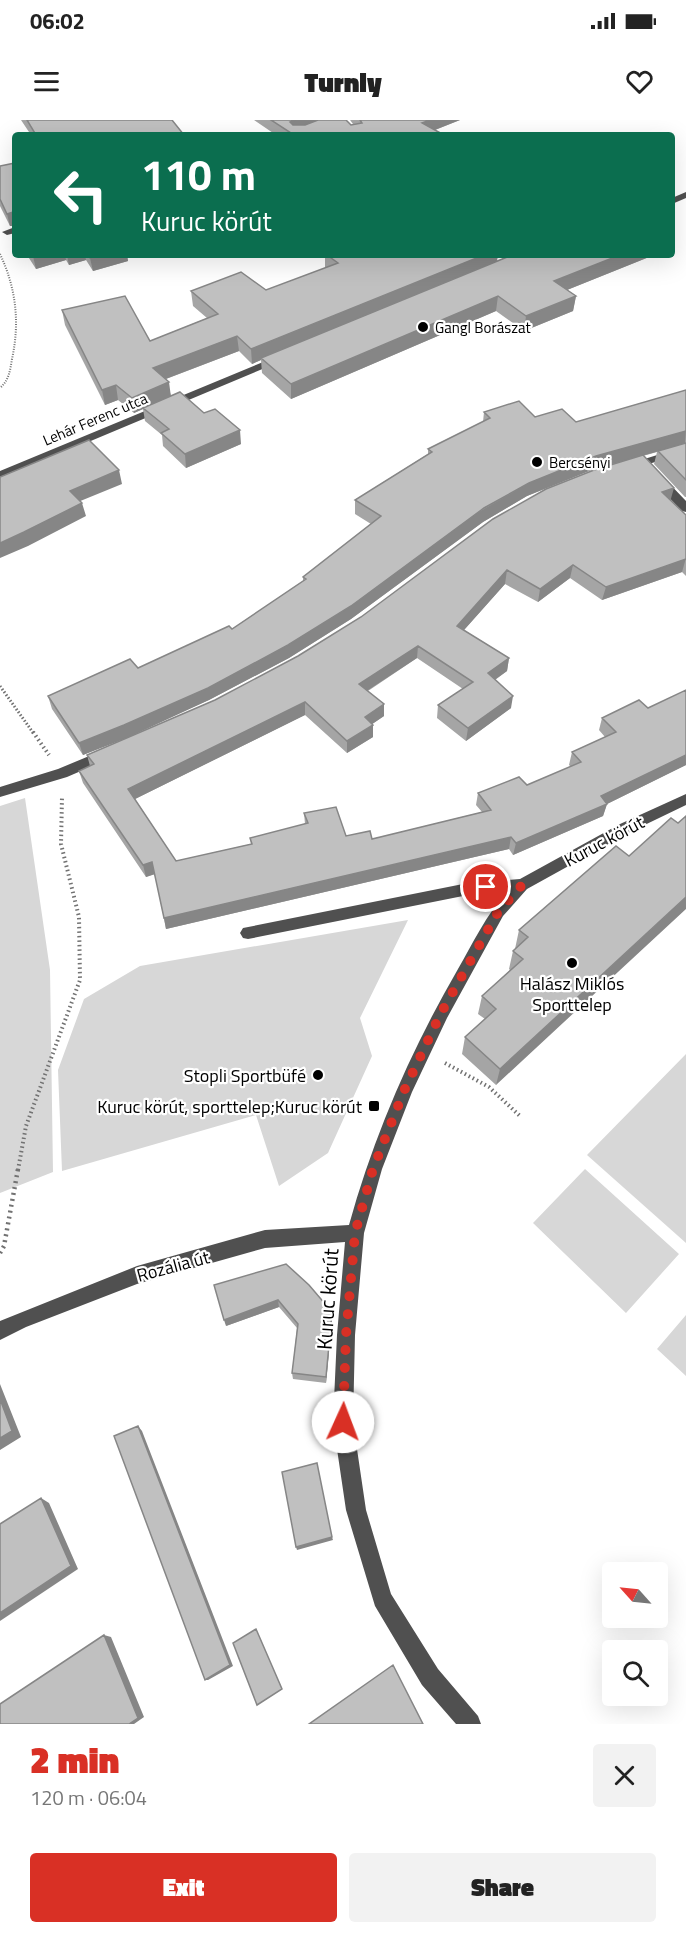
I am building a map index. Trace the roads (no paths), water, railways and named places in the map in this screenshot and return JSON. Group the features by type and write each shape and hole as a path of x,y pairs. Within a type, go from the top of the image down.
{"street":[{"name":"Lehár Ferenc utca","path":"0,475 296,351"},
{"path":"620,469 686,449"},
{"path":"642,462 686,508"},
{"path":"0,792 62,773 123,746"},
{"name":"Kuruc körút","path":"470,1724 430,1677 382,1599 356,1510 343,1422 346,1335 355,1233 373,1169 423,1051 498,912 522,885 626,828 686,799"},
{"name":"Kuruc körút","path":"248,933 468,889 522,885"},
{"name":"Rozália út","path":"0,1331 21,1320 137,1275 265,1239 355,1233"}],"place":[{"name":"Gangl Borászat","path":"423,327"},
{"name":"Bercsényi","path":"537,462"},
{"name":"Halász Miklós Sporttelep","path":"572,963"},
{"name":"Stopli Sportbüfé","path":"318,1075"},
{"name":"Kuruc körút, sporttelep;Kuruc körút","path":"374,1106"}]}
